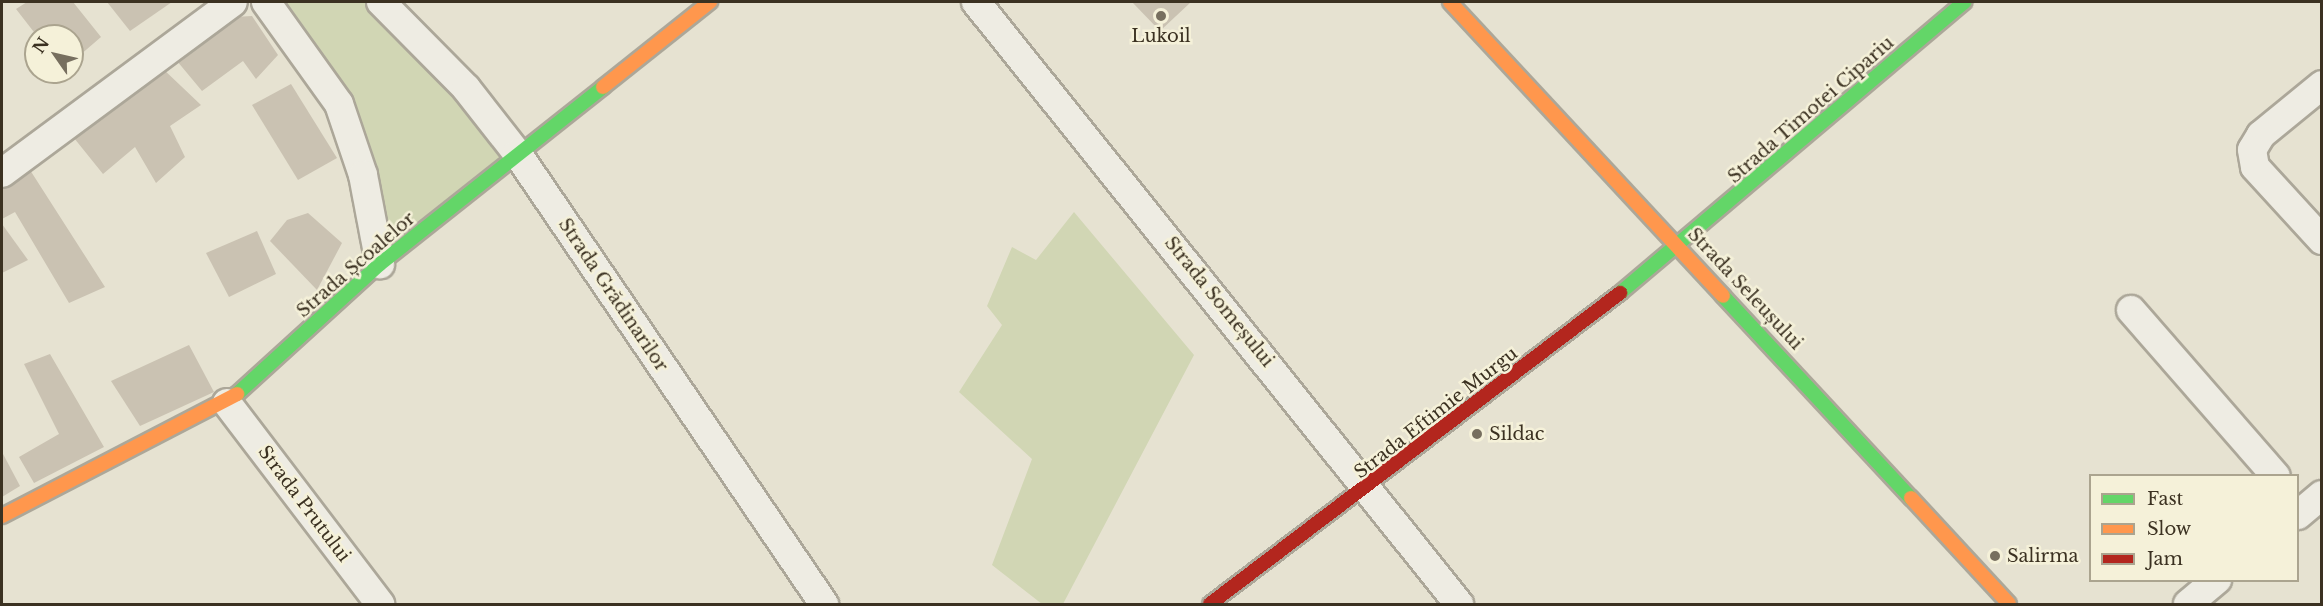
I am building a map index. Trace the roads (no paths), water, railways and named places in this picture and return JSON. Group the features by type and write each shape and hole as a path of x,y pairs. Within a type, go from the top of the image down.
{"street":[{"path":"2,173 233,2"},
{"path":"266,2 339,104 363,174 380,264"},
{"name":"Strada Grădinarilor","path":"381,2 466,88 517,153 824,604"},
{"name":"Strada Școalelor","path":"2,516 227,404 380,264 710,2"},
{"name":"Strada Someșului","path":"976,2 1370,487 1459,604"},
{"name":"Strada Seleușului","path":"1450,2 1681,246 2009,604"},
{"name":"Strada Timotei Cipariu","path":"1681,246 1964,2"},
{"path":"2322,85 2261,135 2252,150 2255,167 2322,240"},
{"name":"Strada Eftimie Murgu","path":"1210,604 1370,487 1681,246"},
{"path":"2131,310 2274,474"},
{"name":"Strada Prutului","path":"227,404 380,604"},
{"path":"2188,604 2215,582"}],"place":[{"name":"Lukoil","path":"1161,16"},
{"name":"Sildac","path":"1477,434"},
{"name":"Salirma","path":"1995,556"}]}
